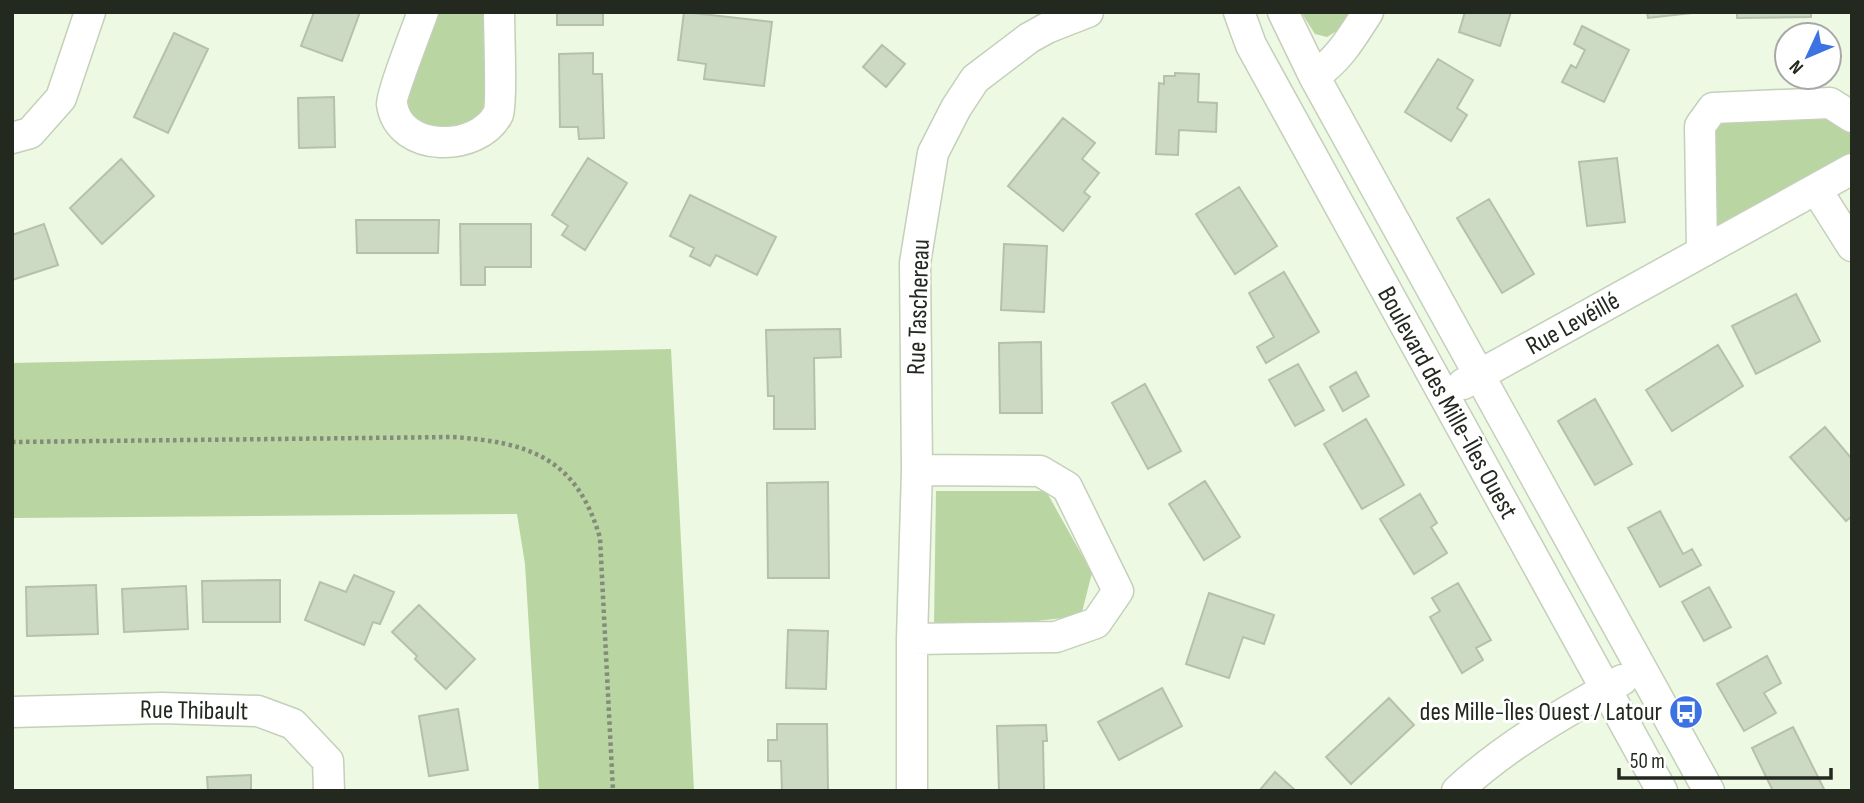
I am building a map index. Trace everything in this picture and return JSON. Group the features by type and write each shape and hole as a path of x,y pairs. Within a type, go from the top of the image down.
{"street":[{"path":"12,138 30,133 61,98 90,12"},
{"path":"423,12 391,102 400,124 420,139 447,143 487,130 499,112 499,12"},
{"name":"Rue Taschereau","path":"912,791 912,639 917,470 915,263 933,153 956,108 975,79 1015,47 1038,33 1088,12"},
{"name":"Boulevard des Mille-Îles Ouest","path":"1239,12 1251,45 1662,791"},
{"name":"Boulevard des Mille-Îles Ouest","path":"1283,12 1314,76 1709,791"},
{"path":"1314,76 1339,56 1368,12"},
{"path":"1702,251 1700,126 1713,108 1830,103 1852,117"},
{"name":"Rue Levéillé","path":"1443,395 1852,169"},
{"path":"1816,188 1852,246"},
{"path":"912,639 1056,637 1096,623 1118,591 1067,487 1040,471 917,470"},
{"path":"1457,791 1496,757 1541,727 1641,669"},
{"name":"Rue Thibault","path":"12,712 162,708 258,711 293,724 328,761 329,791"}],"path":[{"path":"12,442 452,437 486,439 537,453 572,480 595,520 600,538 613,791"}],"green space":[{"path":"432,12 488,12 491,109 447,133 424,126 404,112 401,95"},
{"path":"1301,12 1350,12 1338,30 1327,37 1315,34"},
{"path":"1826,108 1852,124 1852,162 1707,243 1714,115"},
{"path":"671,349 694,791 539,791 525,564 517,514 12,518 12,363"},
{"path":"936,491 1046,491 1092,573 1081,616 1010,624 934,626"}],"building":[{"path":"314,12 360,12 342,61 301,46"},
{"path":"557,12 603,12 603,25 557,25"},
{"path":"684,12 772,22 764,86 704,79 706,64 678,60"},
{"path":"1465,12 1511,12 1500,46 1459,32"},
{"path":"1647,12 1701,12 1648,18"},
{"path":"1737,12 1811,12 1811,17 1737,18"},
{"path":"1582,26 1629,50 1604,102 1562,82 1571,65 1576,68 1585,50 1574,44"},
{"path":"174,33 208,49 168,133 134,117"},
{"path":"882,45 905,64 886,87 863,67"},
{"path":"593,53 593,74 602,74 604,138 579,139 578,127 560,127 559,54"},
{"path":"1438,59 1473,80 1457,108 1467,115 1451,141 1405,112"},
{"path":"1175,73 1199,74 1198,102 1217,103 1216,132 1179,130 1178,155 1156,154 1159,83 1164,84 1164,76 1175,76"},
{"path":"334,97 335,147 299,148 298,98"},
{"path":"1063,118 1095,143 1082,159 1099,173 1084,192 1090,197 1063,231 1008,186"},
{"path":"588,158 627,183 585,250 562,235 568,226 552,215"},
{"path":"1617,158 1625,222 1587,226 1579,162"},
{"path":"121,159 154,196 102,244 70,208"},
{"path":"1239,187 1277,246 1235,274 1196,214"},
{"path":"690,195 776,237 757,275 716,255 710,266 690,256 694,248 670,236"},
{"path":"1489,199 1534,274 1502,293 1457,218"},
{"path":"356,220 439,220 438,253 357,253"},
{"path":"44,224 58,265 12,280 12,235"},
{"path":"460,224 531,224 531,267 485,267 485,285 461,285"},
{"path":"1004,244 1047,246 1044,312 1001,310"},
{"path":"1284,272 1319,332 1266,363 1257,347 1274,337 1249,293"},
{"path":"1796,294 1820,341 1756,374 1732,326"},
{"path":"840,329 841,357 814,358 815,429 774,429 774,396 768,396 766,330"},
{"path":"1041,342 1042,413 1000,413 999,343"},
{"path":"1718,345 1743,386 1672,431 1646,390"},
{"path":"1298,364 1324,410 1295,426 1269,380"},
{"path":"1356,372 1369,396 1343,411 1330,387"},
{"path":"1145,384 1181,451 1148,469 1112,403"},
{"path":"1595,399 1632,464 1595,485 1558,421"},
{"path":"1366,419 1404,485 1362,509 1324,444"},
{"path":"1825,427 1852,459 1852,516 1846,521 1790,457"},
{"path":"1205,481 1240,537 1204,560 1169,504"},
{"path":"828,482 829,578 768,578 767,483"},
{"path":"1420,494 1437,523 1431,527 1447,553 1414,574 1380,519"},
{"path":"1660,511 1683,554 1692,549 1701,565 1660,587 1628,528"},
{"path":"354,575 394,592 380,624 373,622 364,645 305,620 320,582 346,592"},
{"path":"280,580 280,622 203,622 202,581"},
{"path":"1458,583 1491,640 1476,648 1483,660 1462,673 1430,617 1440,611 1432,598"},
{"path":"96,585 98,634 27,636 26,587"},
{"path":"186,586 188,629 124,632 122,589"},
{"path":"1709,587 1731,627 1704,641 1682,602"},
{"path":"1209,593 1274,615 1264,644 1243,637 1229,678 1186,664"},
{"path":"419,605 475,659 446,689 392,632"},
{"path":"788,630 828,631 826,689 786,688"},
{"path":"1767,656 1781,683 1764,693 1776,713 1744,731 1717,684"},
{"path":"1162,688 1182,726 1119,760 1098,722"},
{"path":"1389,698 1414,725 1351,784 1326,757"},
{"path":"458,709 468,770 429,776 419,716"},
{"path":"777,724 827,724 828,791 782,791 781,761 768,761 768,740 777,740"},
{"path":"1046,725 1047,741 1043,741 1044,791 999,791 997,726"},
{"path":"1793,727 1825,791 1773,791 1752,748"},
{"path":"1275,772 1296,791 1259,791"},
{"path":"251,775 251,791 208,791 207,777"}],"place":[{"name":"des Mille-Îles Ouest / Latour","path":"1686,712"}]}
